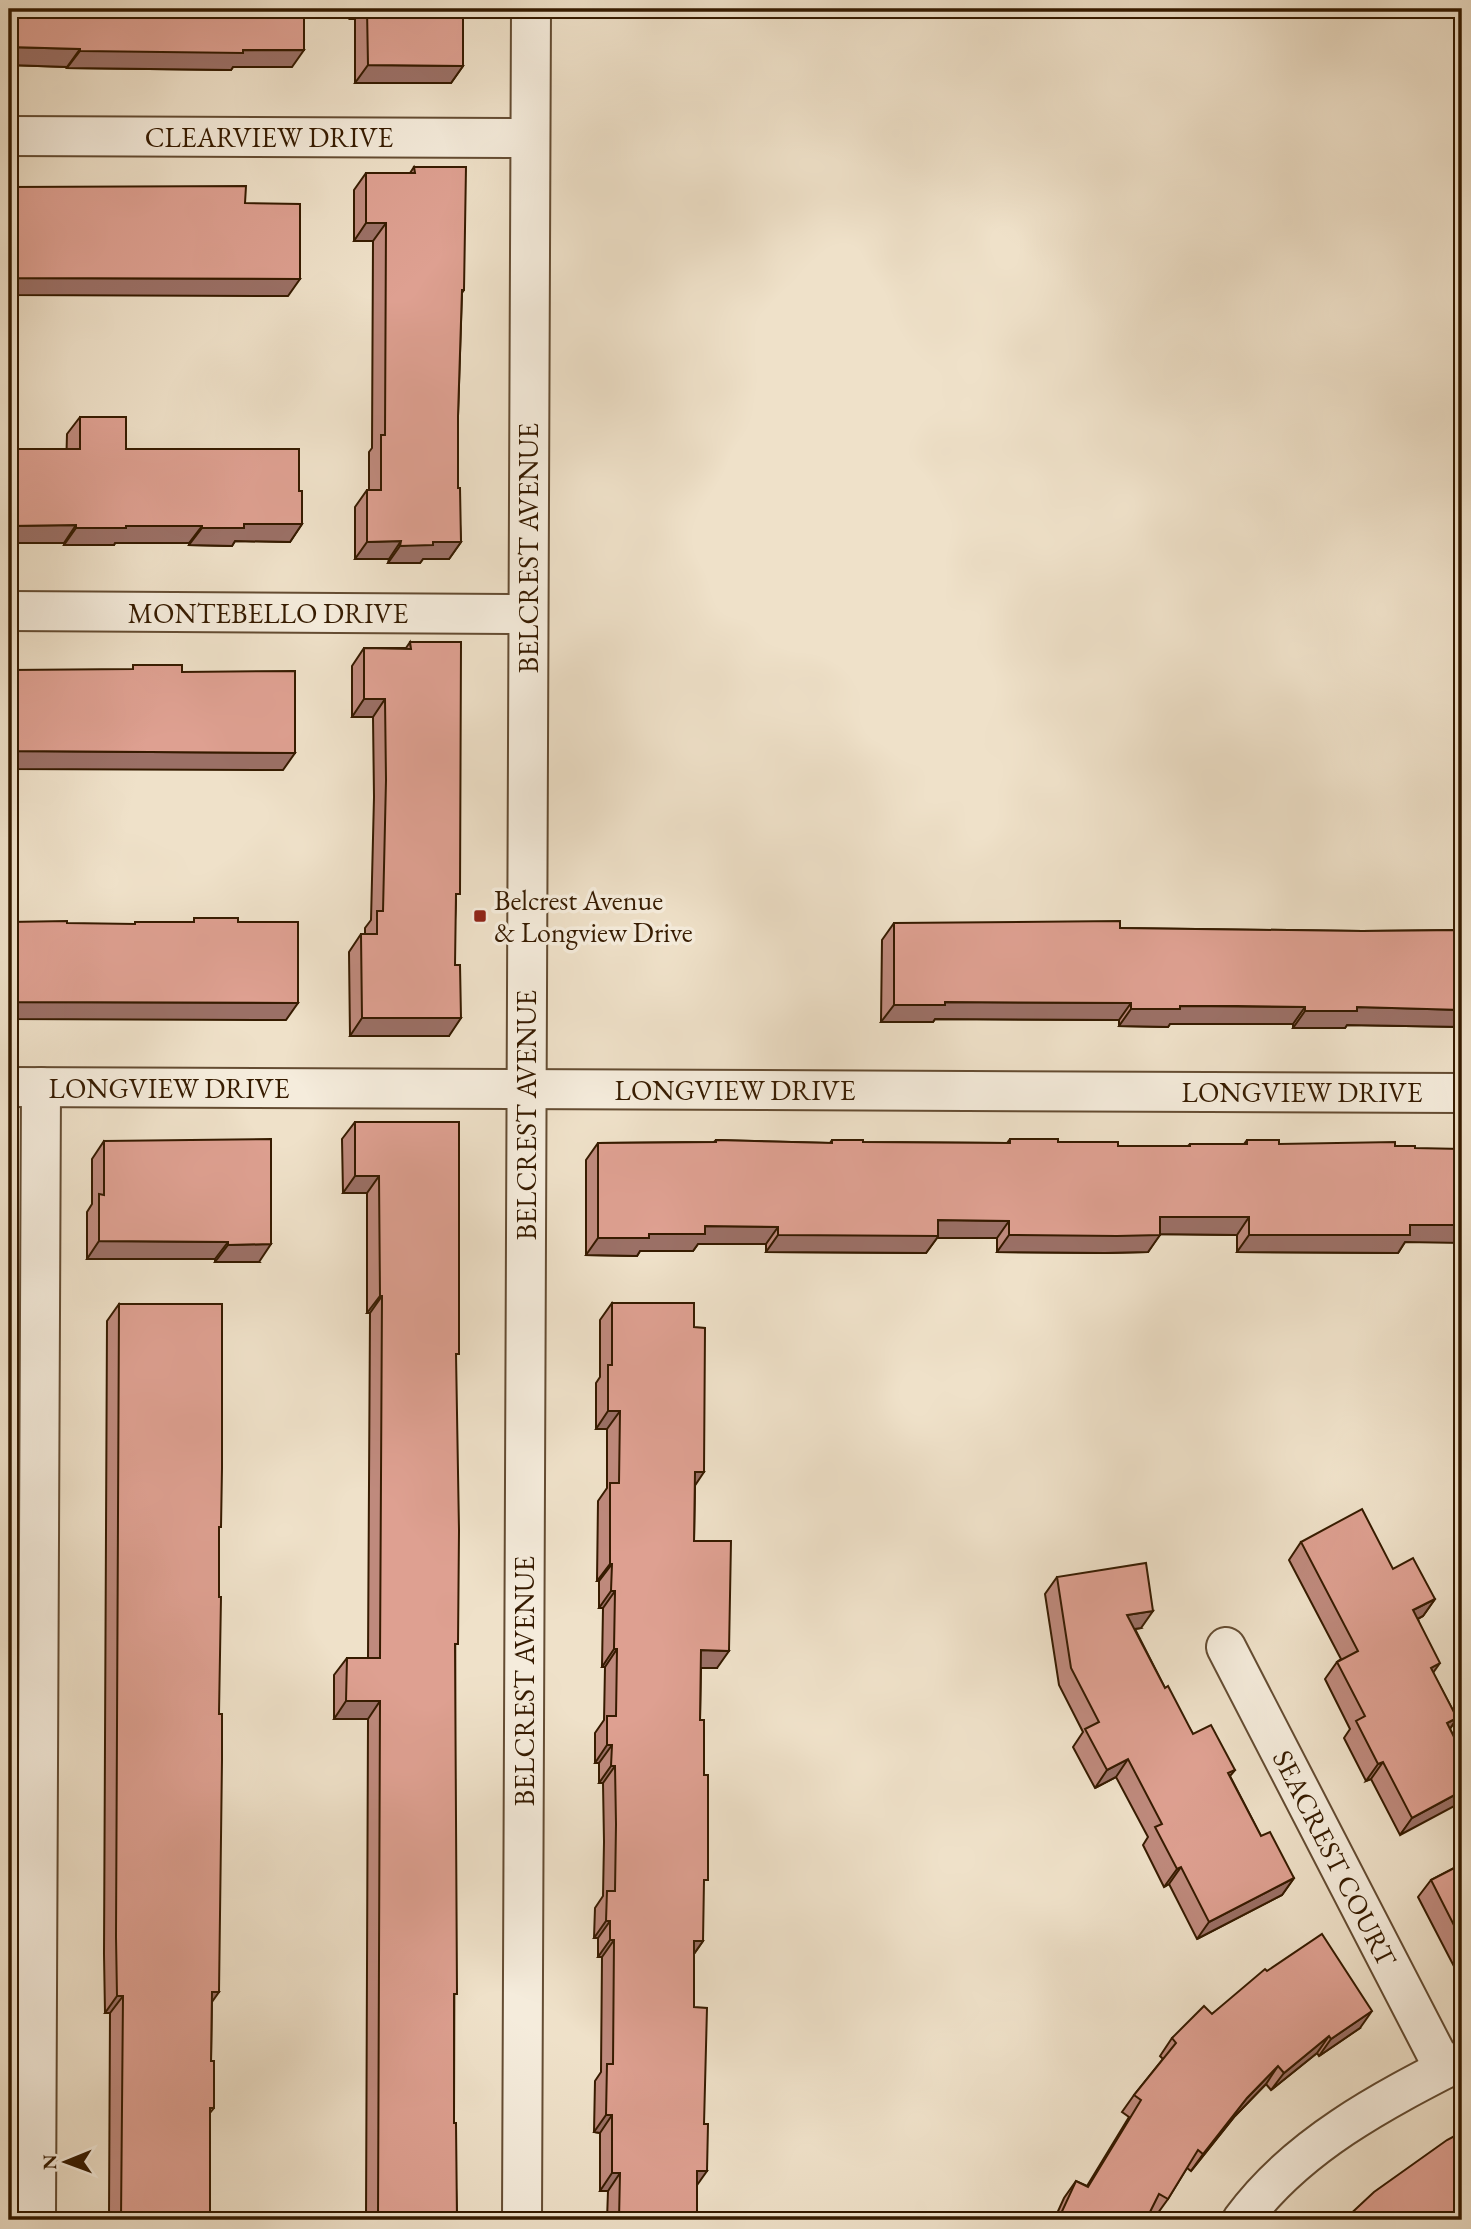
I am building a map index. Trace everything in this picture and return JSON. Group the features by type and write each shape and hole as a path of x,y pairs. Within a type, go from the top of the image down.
{"street":[{"name":"BELCREST AVENUE","path":"522,2220 531,9"},
{"name":"CLEARVIEW DRIVE","path":"9,135 530,138"},
{"name":"MONTEBELLO DRIVE","path":"9,611 528,614"},
{"name":"LONGVIEW DRIVE","path":"25,1087 1462,1093"},
{"path":"25,1087 36,2220"},
{"name":"SEACREST COURT","path":"1226,1647 1453,2064"},
{"path":"1242,2220 1291,2167 1338,2129 1385,2099 1453,2064"}],"building":[{"path":"9,9 304,9 304,50 243,50 243,53 80,51 9,47"},
{"path":"367,9 463,9 463,66 368,65"},
{"path":"414,167 466,167 458,416 461,542 400,546 401,541 367,542 367,490 381,490 381,435 385,435 386,223 366,223 366,173 415,173"},
{"path":"246,186 245,203 300,204 300,279 9,278 9,187"},
{"path":"80,417 126,417 126,449 299,449 302,524 244,524 244,528 9,526 9,449 80,449"},
{"path":"410,642 461,642 460,894 456,894 455,965 460,965 461,1018 362,1018 361,934 377,934 377,911 383,911 386,780 385,699 364,699 364,648 411,649"},
{"path":"133,665 182,665 182,672 295,671 295,753 9,751 9,670 133,669"},
{"path":"194,918 238,918 238,922 298,922 298,1003 9,1002 9,922 135,924 194,922"},
{"path":"1120,921 1120,928 1462,930 1462,1010 1357,1007 1357,1011 1305,1011 1305,1007 1237,1006 1131,1009 1131,1003 945,1002 945,1005 894,1005 894,923"},
{"path":"355,1122 459,1122 459,1354 456,1354 459,1530 458,1644 455,1644 457,1994 454,1994 457,2220 378,2220 380,1701 346,1701 347,1658 380,1658 382,1296 379,1176 355,1176"},
{"path":"271,1139 271,1244 99,1241 99,1194 104,1195 104,1141"},
{"path":"1010,1139 1118,1142 1118,1146 1247,1144 1247,1140 1279,1140 1279,1144 1395,1142 1395,1146 1462,1149 1462,1225 1410,1225 1410,1235 1249,1235 1249,1217 1160,1217 1160,1235 1009,1235 1009,1221 938,1220 938,1236 778,1235 778,1227 705,1226 705,1234 598,1238 598,1143 716,1140 832,1143 832,1140 863,1140 1010,1143"},
{"path":"612,1303 694,1303 694,1327 705,1328 704,1472 695,1472 694,1541 731,1541 729,1651 701,1650 700,1720 704,1720 704,1775 708,1775 708,1880 704,1880 703,1941 694,1941 694,2007 707,2008 704,2124 708,2124 707,2171 697,2171 697,2220 619,2220 620,2173 612,2173 612,2115 606,2115 607,2064 613,2064 614,1940 610,1940 610,1921 606,1921 607,1891 615,1891 616,1824 615,1766 611,1766 612,1745 607,1745 607,1716 616,1716 617,1649 614,1649 615,1591 611,1591 610,1483 619,1483 620,1411 608,1411 608,1365 612,1365"},
{"path":"119,1304 222,1304 219,1992 212,1992 211,2061 214,2061 214,2108 210,2108 210,2220 121,2220 123,1996 117,1996 116,1937"},
{"path":"1362,1509 1393,1569 1413,1558 1435,1599 1413,1610 1440,1663 1431,1668 1457,1718 1447,1723 1462,1753 1462,1791 1412,1818 1383,1762 1378,1764 1356,1721 1365,1716 1337,1662 1358,1651 1301,1542"},
{"path":"1146,1563 1153,1611 1127,1615 1165,1688 1168,1686 1193,1734 1211,1725 1235,1770 1228,1773 1261,1836 1270,1832 1294,1878 1209,1922 1181,1867 1177,1869 1155,1827 1162,1824 1128,1759 1107,1770 1085,1729 1099,1722 1071,1668 1057,1577"},
{"path":"1462,1864 1462,1941 1431,1880"},
{"path":"1322,1934 1372,2011 1331,2039 1329,2036 1284,2073 1278,2066 1247,2098 1203,2154 1198,2150 1168,2199 1159,2194 1146,2220 1058,2220 1076,2181 1088,2187 1141,2100 1134,2095 1176,2043 1172,2038 1204,2006 1212,2014 1265,1969 1267,1971"},
{"path":"1462,2132 1462,2220 1344,2220 1374,2192"}],"place":[{"name":"Belcrest Avenue & Longview Drive","path":"480,916"}]}
